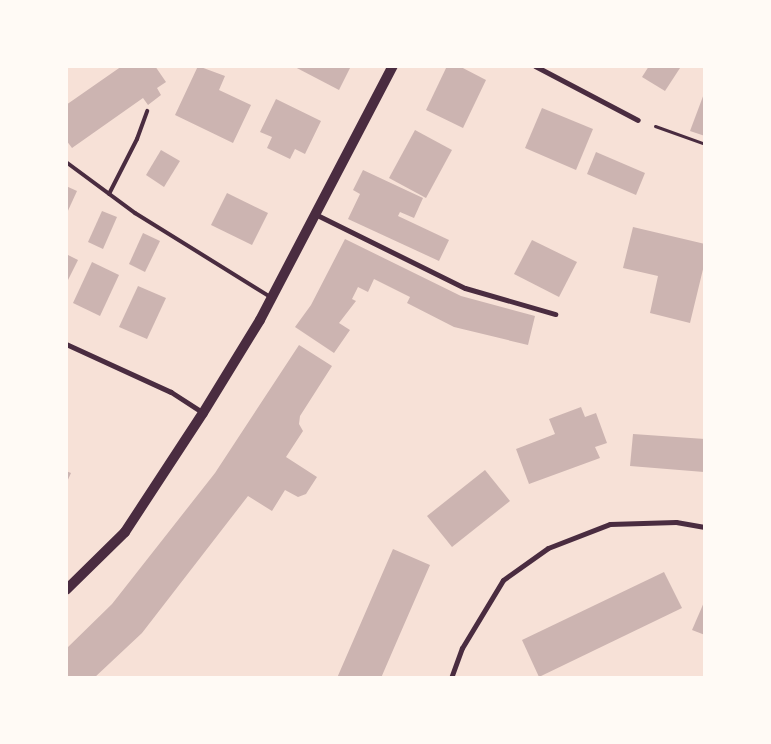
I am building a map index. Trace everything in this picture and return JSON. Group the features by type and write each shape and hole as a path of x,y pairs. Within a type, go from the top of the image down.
{"main road":[{"path":"66,590 124,532 203,414 272,298 393,66"}],"street":[{"path":"535,66 638,120"},
{"path":"315,214 465,288 555,314"},
{"path":"66,344 162,388 203,414"},
{"path":"451,678 462,648 504,580 548,548 610,524 676,522 705,527"}],"lane":[{"path":"109,194 138,139 147,111"},
{"path":"66,162 109,194 272,298"}],"path":[{"path":"638,120 705,144"}],"building":[{"path":"122,66 155,66 166,82 157,88 161,95 148,105 143,98 72,148 66,140 66,105"},
{"path":"198,66 225,76 219,90 251,105 233,143 175,115"},
{"path":"293,66 351,66 339,90"},
{"path":"447,66 459,66 486,80 463,128 426,110"},
{"path":"649,66 677,66 680,68 665,91 642,77"},
{"path":"705,91 705,136 690,131"},
{"path":"276,99 321,121 305,154 295,149 290,159 267,148 272,137 260,132"},
{"path":"542,108 593,129 576,170 525,148"},
{"path":"415,130 452,150 426,198 389,178"},
{"path":"161,150 180,161 164,187 146,175"},
{"path":"596,152 645,173 636,195 587,174"},
{"path":"363,170 423,198 414,218 400,212 398,216 449,240 439,261 348,219 360,194 353,190"},
{"path":"66,186 77,191 66,215"},
{"path":"227,193 268,213 252,245 211,225"},
{"path":"102,211 117,217 103,249 88,242"},
{"path":"633,227 705,244 705,261 690,323 650,313 658,276 623,268"},
{"path":"143,233 160,241 145,272 129,264"},
{"path":"345,239 461,296 535,316 528,345 454,327 407,303 410,297 374,279 368,292 358,287 352,299 356,301 339,323 350,330 334,353 295,327 311,305"},
{"path":"532,240 577,262 559,297 514,274"},
{"path":"66,254 78,260 66,284"},
{"path":"92,262 119,275 100,316 73,303"},
{"path":"138,286 166,298 147,339 119,327"},
{"path":"299,345 332,366 300,416 299,424 303,431 286,457 317,477 306,494 298,497 285,490 272,511 248,496 142,633 94,678 66,678 66,649 112,604 215,473"},
{"path":"581,407 585,417 596,413 607,443 595,447 600,458 529,484 516,449 555,434 549,419"},
{"path":"633,434 705,439 704,472 630,466"},
{"path":"485,470 510,501 452,547 427,516"},
{"path":"66,471 71,473 66,484"},
{"path":"393,549 430,565 381,678 337,678"},
{"path":"664,572 682,608 539,677 522,640"},
{"path":"705,600 705,635 692,630"}]}
